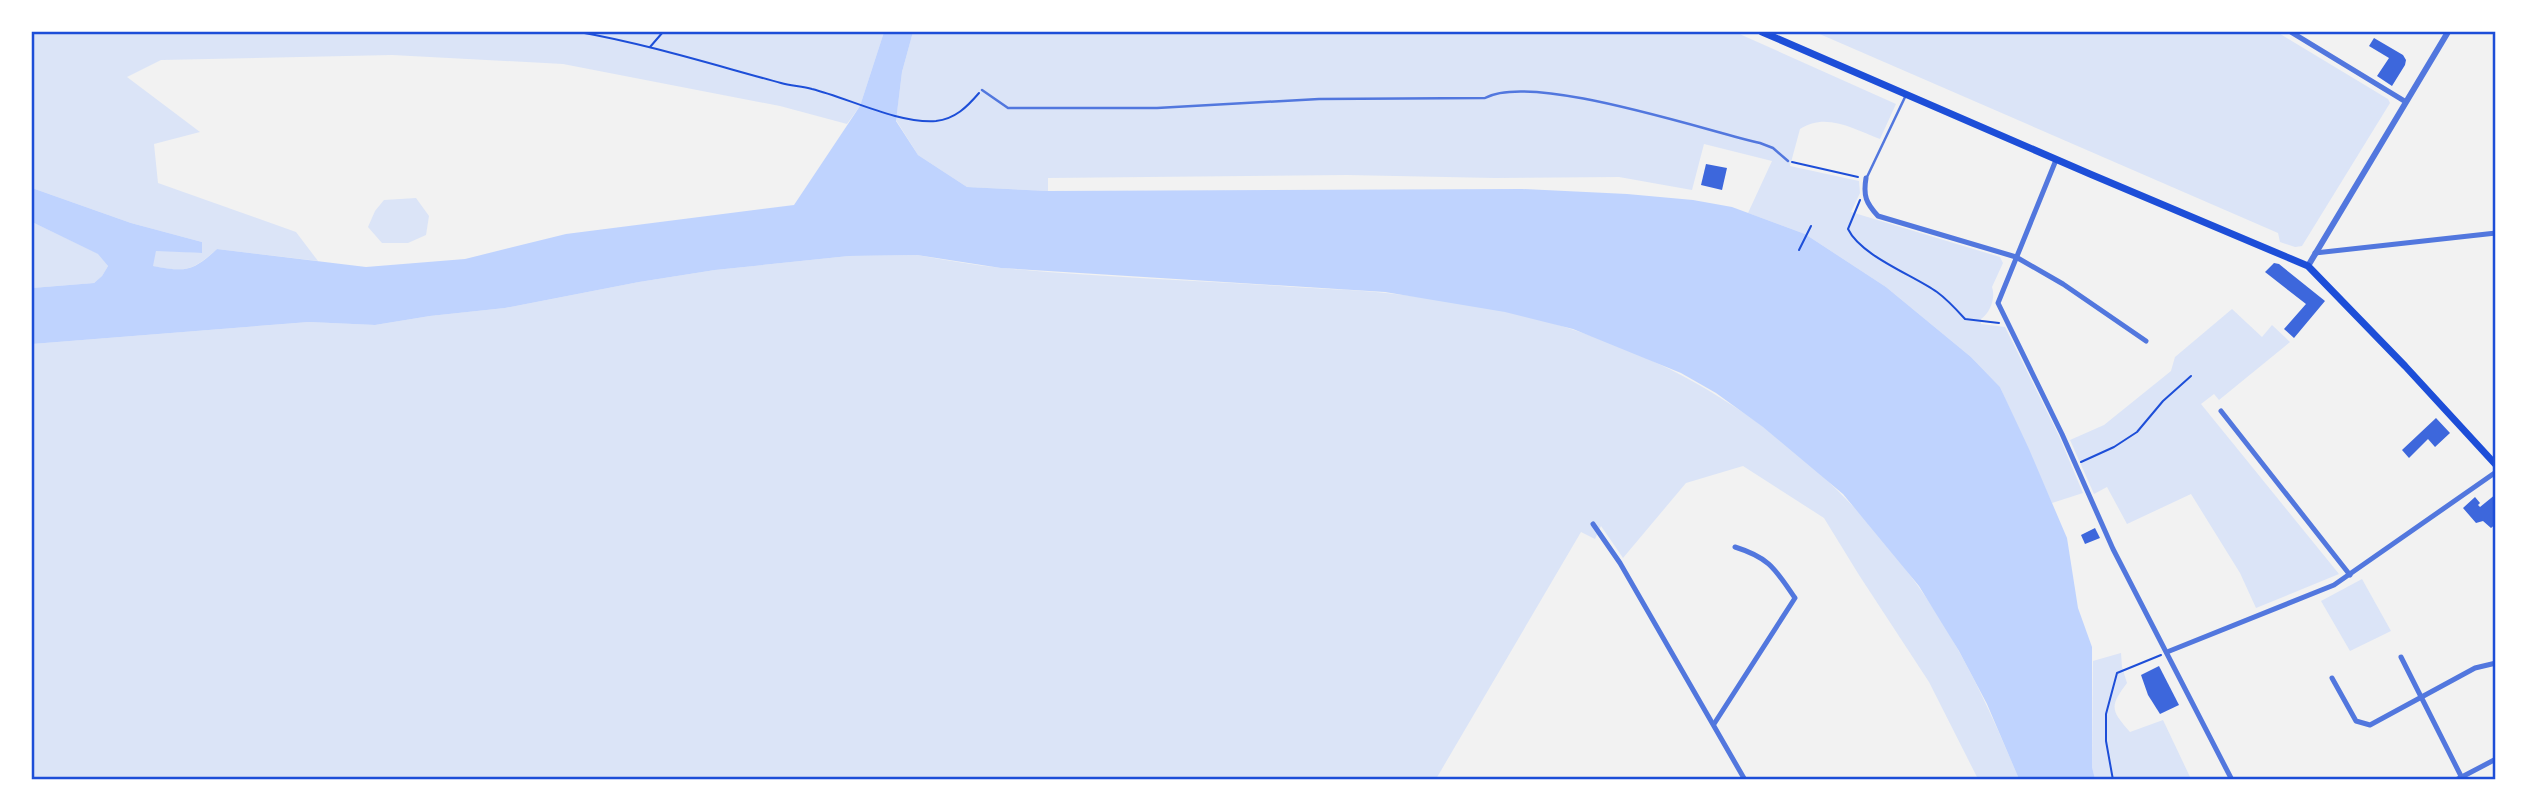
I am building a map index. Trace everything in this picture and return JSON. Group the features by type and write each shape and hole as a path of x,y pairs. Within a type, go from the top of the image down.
{"main road":[{"path":"1762,32 2308,266 2496,465"}],"street":[{"path":"2291,32 2406,102"},
{"path":"2308,266 2448,32"},
{"path":"2056,160 1998,299 2113,549 2232,779"},
{"path":"1866,178 1863,193 1865,200 1878,216 2016,257 2063,284 2146,341"},
{"path":"2315,253 2496,233"},
{"path":"2221,411 2350,575"},
{"path":"2167,652 2334,585 2496,472"},
{"path":"1593,524 1620,563 1745,779"},
{"path":"1714,724 1795,598 1773,566 1756,554 1735,548"},
{"path":"2401,657 2461,778 2496,759"},
{"path":"2332,678 2356,721 2370,725 2475,668 2496,663"}],"lane":[{"path":"982,90 1008,108 1058,109 1319,99 1485,98 1495,92 1517,90 1574,97 1654,115 1760,143 1773,148 1788,161"},
{"path":"1866,178 1906,94"}],"path":[{"path":"579,32 812,89 911,119 940,121 962,112 982,90"},
{"path":"649,47 663,32"},
{"path":"1788,161 1866,178"},
{"path":"1863,193 1848,229 1860,244 1934,290 1948,300 1965,319 2008,323"},
{"path":"1799,250 1811,226"},
{"path":"2076,465 2114,447 2137,432 2163,401 2191,376"},
{"path":"2112,779 2105,714 2117,673 2167,652"}],"shaded area":[{"path":"32,32 884,32 860,106 847,124 780,106 563,64 392,55 161,60 127,77 200,132 154,144 158,183 296,232 318,261 217,249 194,266 173,269 152,266 156,250 201,253 202,242 131,223 32,188"},
{"path":"913,32 1735,32 1896,104 1880,139 1830,122 1810,124 1800,129 1790,166 1859,181 1860,193 1851,212 2000,257 2003,263 1992,287 1991,305 1981,319 1981,324 2005,327 2059,436 2083,493 2052,503 2000,387 1971,357 1886,287 1805,234 1748,213 1772,161 1704,144 1692,190 1619,177 1347,175 1048,178 1048,191 967,187 918,155 896,120 902,72"},
{"path":"1815,32 2277,32 2388,99 2390,103 2302,246 2295,247 2280,242 2278,233"},
{"path":"416,198 429,216 426,235 408,243 382,243 368,227 375,211 384,200"},
{"path":"32,222 99,254 108,266 102,276 94,283 32,288"},
{"path":"917,255 1037,271 1360,291 1457,303 1504,311 1574,330 1626,349 1676,372 1723,399 1809,464 1848,501 1884,542 1918,586 1948,632 1986,704 2019,779 1978,779 1929,682 1824,518 1743,466 1686,483 1623,558 1601,526 1595,539 1581,532 1436,779 32,780 32,344 309,322 375,325 505,308 715,270 849,256"},
{"path":"2232,309 2262,337 2272,325 2290,342 2219,400 2214,394 2201,404 2339,574 2256,608 2240,573 2191,494 2127,524 2107,487 2094,494 2070,440 2104,425 2171,371 2175,357"},
{"path":"2362,579 2391,631 2350,651 2321,601"},
{"path":"2121,653 2127,683 2115,703 2116,713 2130,732 2163,720 2191,779 2095,779 2092,767 2093,661"}],"water":[{"path":"884,32 913,32 902,72 896,121 918,155 967,187 1048,191 1522,189 1627,194 1693,200 1732,207 1805,234 1886,287 1971,357 2000,387 2067,538 2078,608 2092,647 2092,767 2095,779 2019,779 1987,704 1959,651 1919,586 1843,494 1763,427 1716,393 1681,373 1573,329 1505,312 1385,292 1001,268 917,255 849,256 715,270 505,308 375,325 309,322 32,344 32,288 94,283 108,266 98,254 32,222 32,188 131,223 202,242 202,253 156,251 153,266 173,269 194,266 217,249 366,267 465,259 566,234 794,205 860,106"}],"building":[{"path":"2374,38 2403,55 2406,60 2392,86 2377,76 2389,58 2369,46"},
{"path":"1706,164 1727,168 1722,190 1701,185"},
{"path":"2274,263 2279,264 2325,301 2294,338 2284,329 2306,304 2265,272"},
{"path":"2436,418 2450,433 2435,447 2428,439 2409,458 2402,450"},
{"path":"2496,494 2496,524 2491,528 2483,521 2476,523 2463,508 2475,497 2480,507"},
{"path":"2095,528 2100,538 2085,544 2081,535"},
{"path":"2159,666 2179,705 2160,714 2148,695 2141,675"}]}
